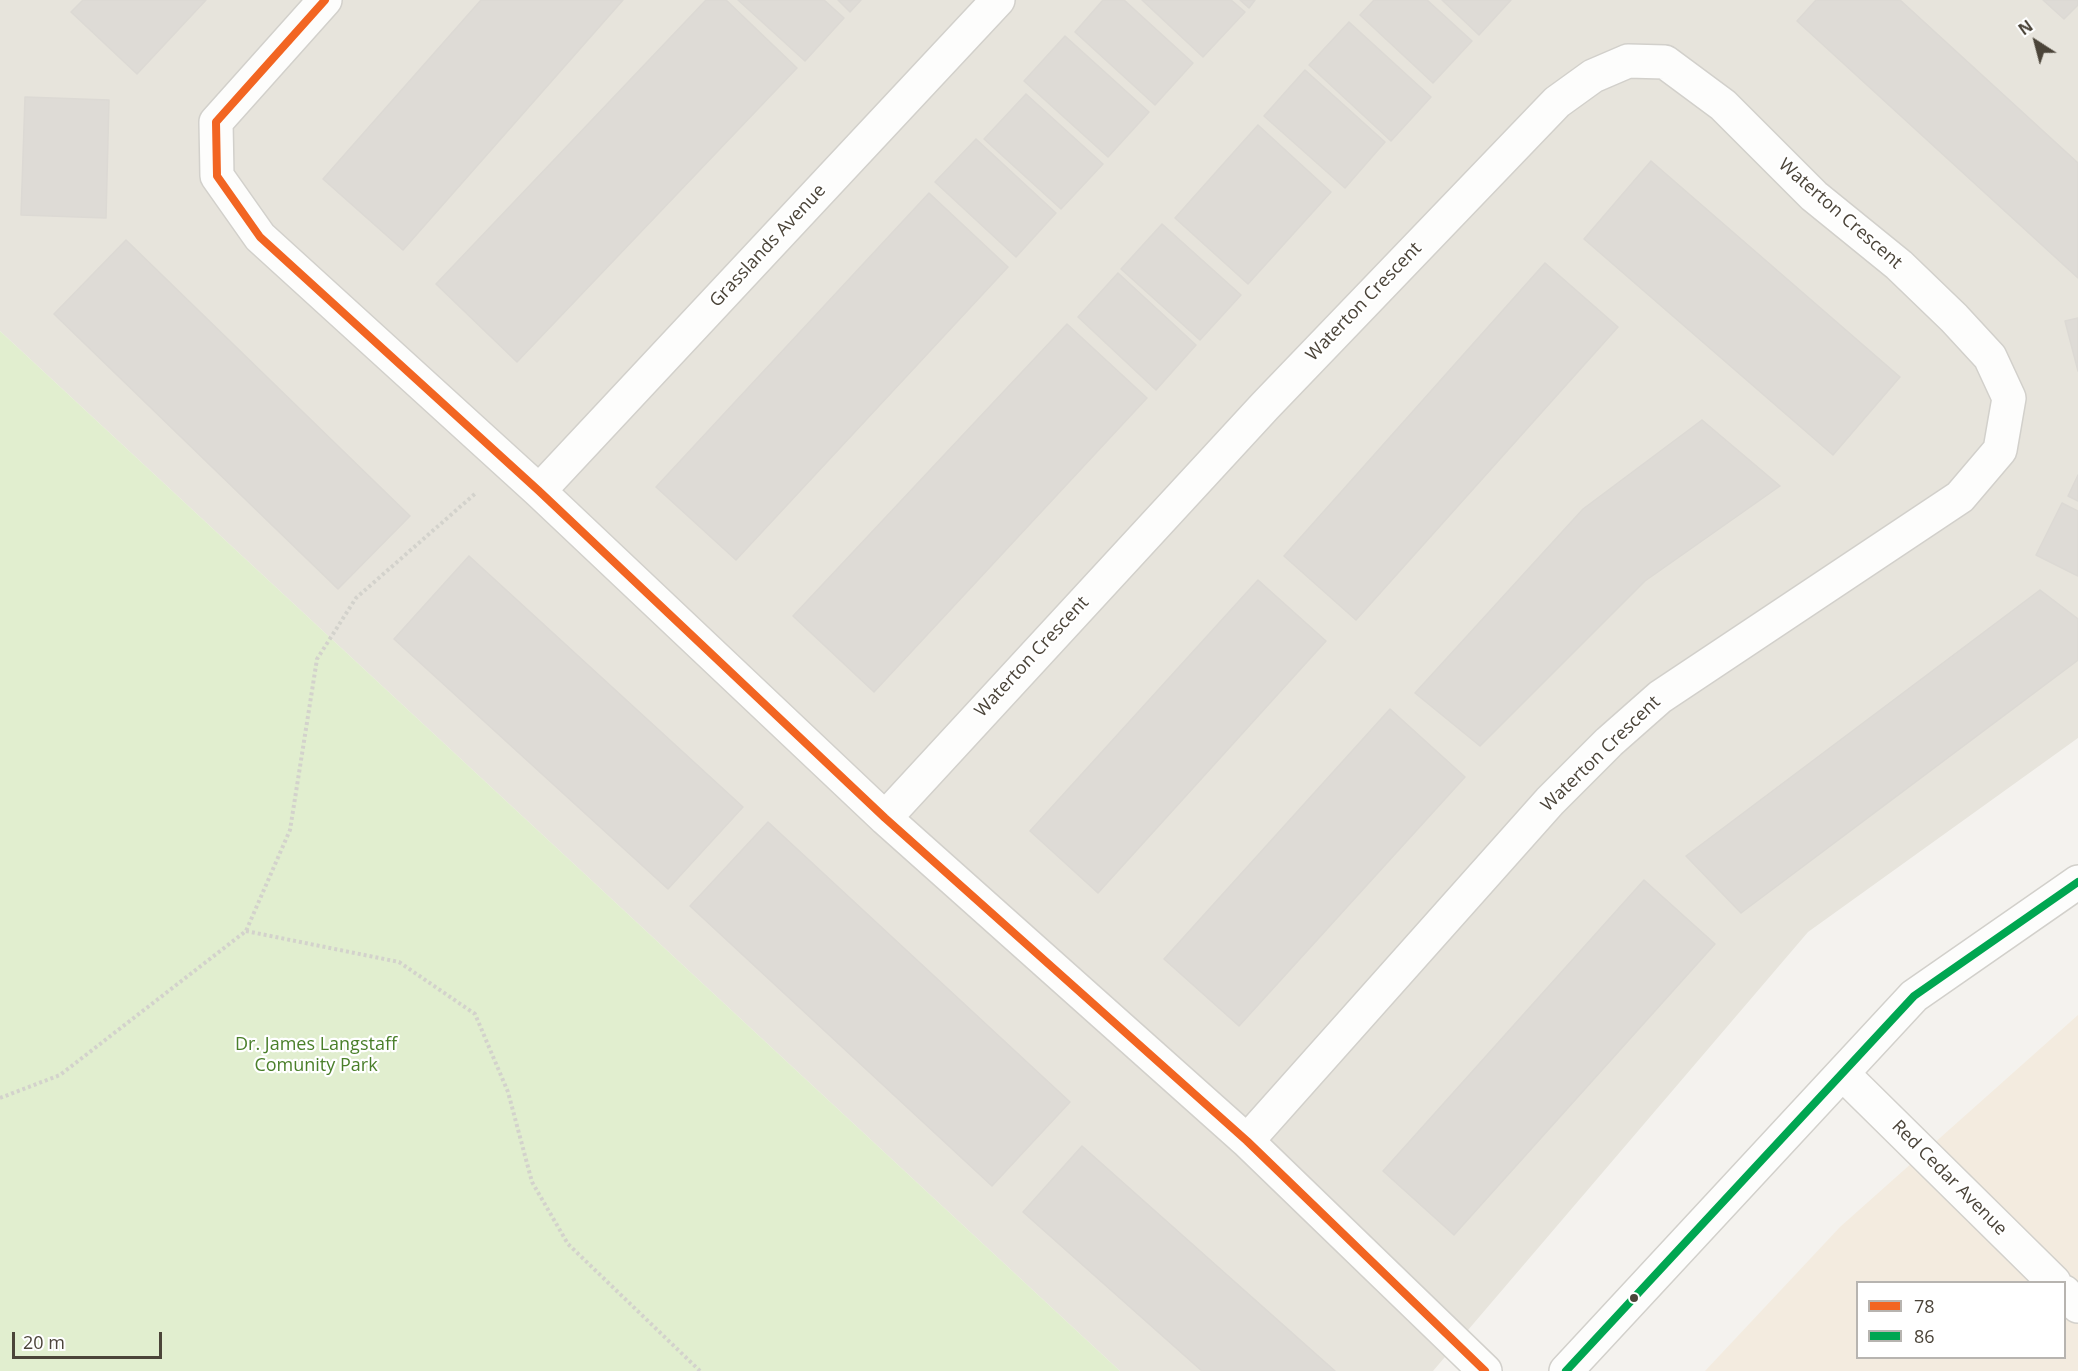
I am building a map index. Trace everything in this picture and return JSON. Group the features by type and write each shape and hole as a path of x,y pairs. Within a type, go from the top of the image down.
{"street":[{"path":"325,0 216,122 218,176 260,237 538,491 885,818 1247,1141 1485,1371"},
{"name":"Grasslands Avenue","path":"538,491 998,0"},
{"name":"Waterton Crescent","path":"885,818 1265,406 1557,102 1593,76 1628,61 1665,62 1723,105 1814,196 1899,265 1954,318 1990,357 2010,398 2000,450 1960,497 1660,697 1609,742 1550,801 1247,1141"},
{"path":"1566,1371 1914,996 2078,882"},
{"name":"Red Cedar Avenue","path":"1843,1074 2054,1281"},
{"path":"2066,1294 2078,1306"}],"path":[{"path":"0,1098 60,1075 246,931 290,830 318,659 356,598 478,491"},
{"path":"246,931 399,962 476,1014 508,1092 532,1182 568,1244 700,1371"}],"shaded area":[{"path":"0,0 2078,0 2078,738 1808,932 1433,1371 1120,1371 0,331"},
{"path":"2078,1015 2078,1371 1705,1371 1840,1227"}],"green space":[{"name":"Dr. James Langstaff Comunity Park","path":"0,331 1120,1371 0,1371"}],"building":[{"path":"83,0 206,0 137,74 71,12"},
{"path":"481,0 623,0 403,250 323,179"},
{"path":"706,0 726,0 797,68 517,362 436,284"},
{"path":"738,0 824,0 844,18 805,61"},
{"path":"838,0 861,0 850,12"},
{"path":"1103,0 1124,0 1193,63 1155,105 1075,32"},
{"path":"1142,0 1231,0 1245,12 1203,57"},
{"path":"1240,0 1255,0 1249,8"},
{"path":"1374,0 1427,0 1472,41 1433,83 1360,15"},
{"path":"1442,0 1511,0 1479,35"},
{"path":"1816,0 1900,0 2078,163 2078,278 1797,21"},
{"path":"2043,0 2078,0 2078,5 2064,19"},
{"path":"1349,22 1431,97 1391,141 1309,65"},
{"path":"1065,36 1149,112 1108,157 1024,81"},
{"path":"1305,70 1385,142 1345,188 1264,116"},
{"path":"1026,94 1103,164 1061,209 984,139"},
{"path":"25,97 109,100 106,218 21,215"},
{"path":"1258,125 1331,192 1248,284 1175,218"},
{"path":"976,139 1056,213 1016,257 935,182"},
{"path":"1651,161 1900,377 1833,455 1584,239"},
{"path":"929,193 1008,267 736,560 656,487"},
{"path":"1162,224 1241,295 1200,340 1121,269"},
{"path":"126,240 410,516 338,589 54,314"},
{"path":"1545,263 1618,327 1356,620 1284,556"},
{"path":"1118,273 1196,345 1156,390 1078,317"},
{"path":"2078,318 2078,371 2065,321"},
{"path":"1067,324 1147,398 874,692 793,616"},
{"path":"1702,420 1780,486 1645,581 1480,746 1415,693 1583,509"},
{"path":"2078,475 2078,501 2068,496"},
{"path":"2062,503 2078,511 2078,576 2036,555"},
{"path":"469,556 743,807 668,889 394,639"},
{"path":"1258,580 1326,641 1098,893 1030,831"},
{"path":"2040,590 2078,619 2078,660 1741,913 1686,856"},
{"path":"1390,709 1465,777 1239,1026 1164,959"},
{"path":"768,822 1070,1102 992,1186 690,906"},
{"path":"1644,880 1715,944 1454,1235 1383,1171"},
{"path":"1082,1146 1335,1371 1202,1371 1023,1212"}],"transit line":[{"name":"78","path":"325,0 216,122 217,176 260,237 539,491 885,818 1247,1141 1485,1371"},
{"name":"86","path":"1566,1371 1914,996 2078,882"}]}
